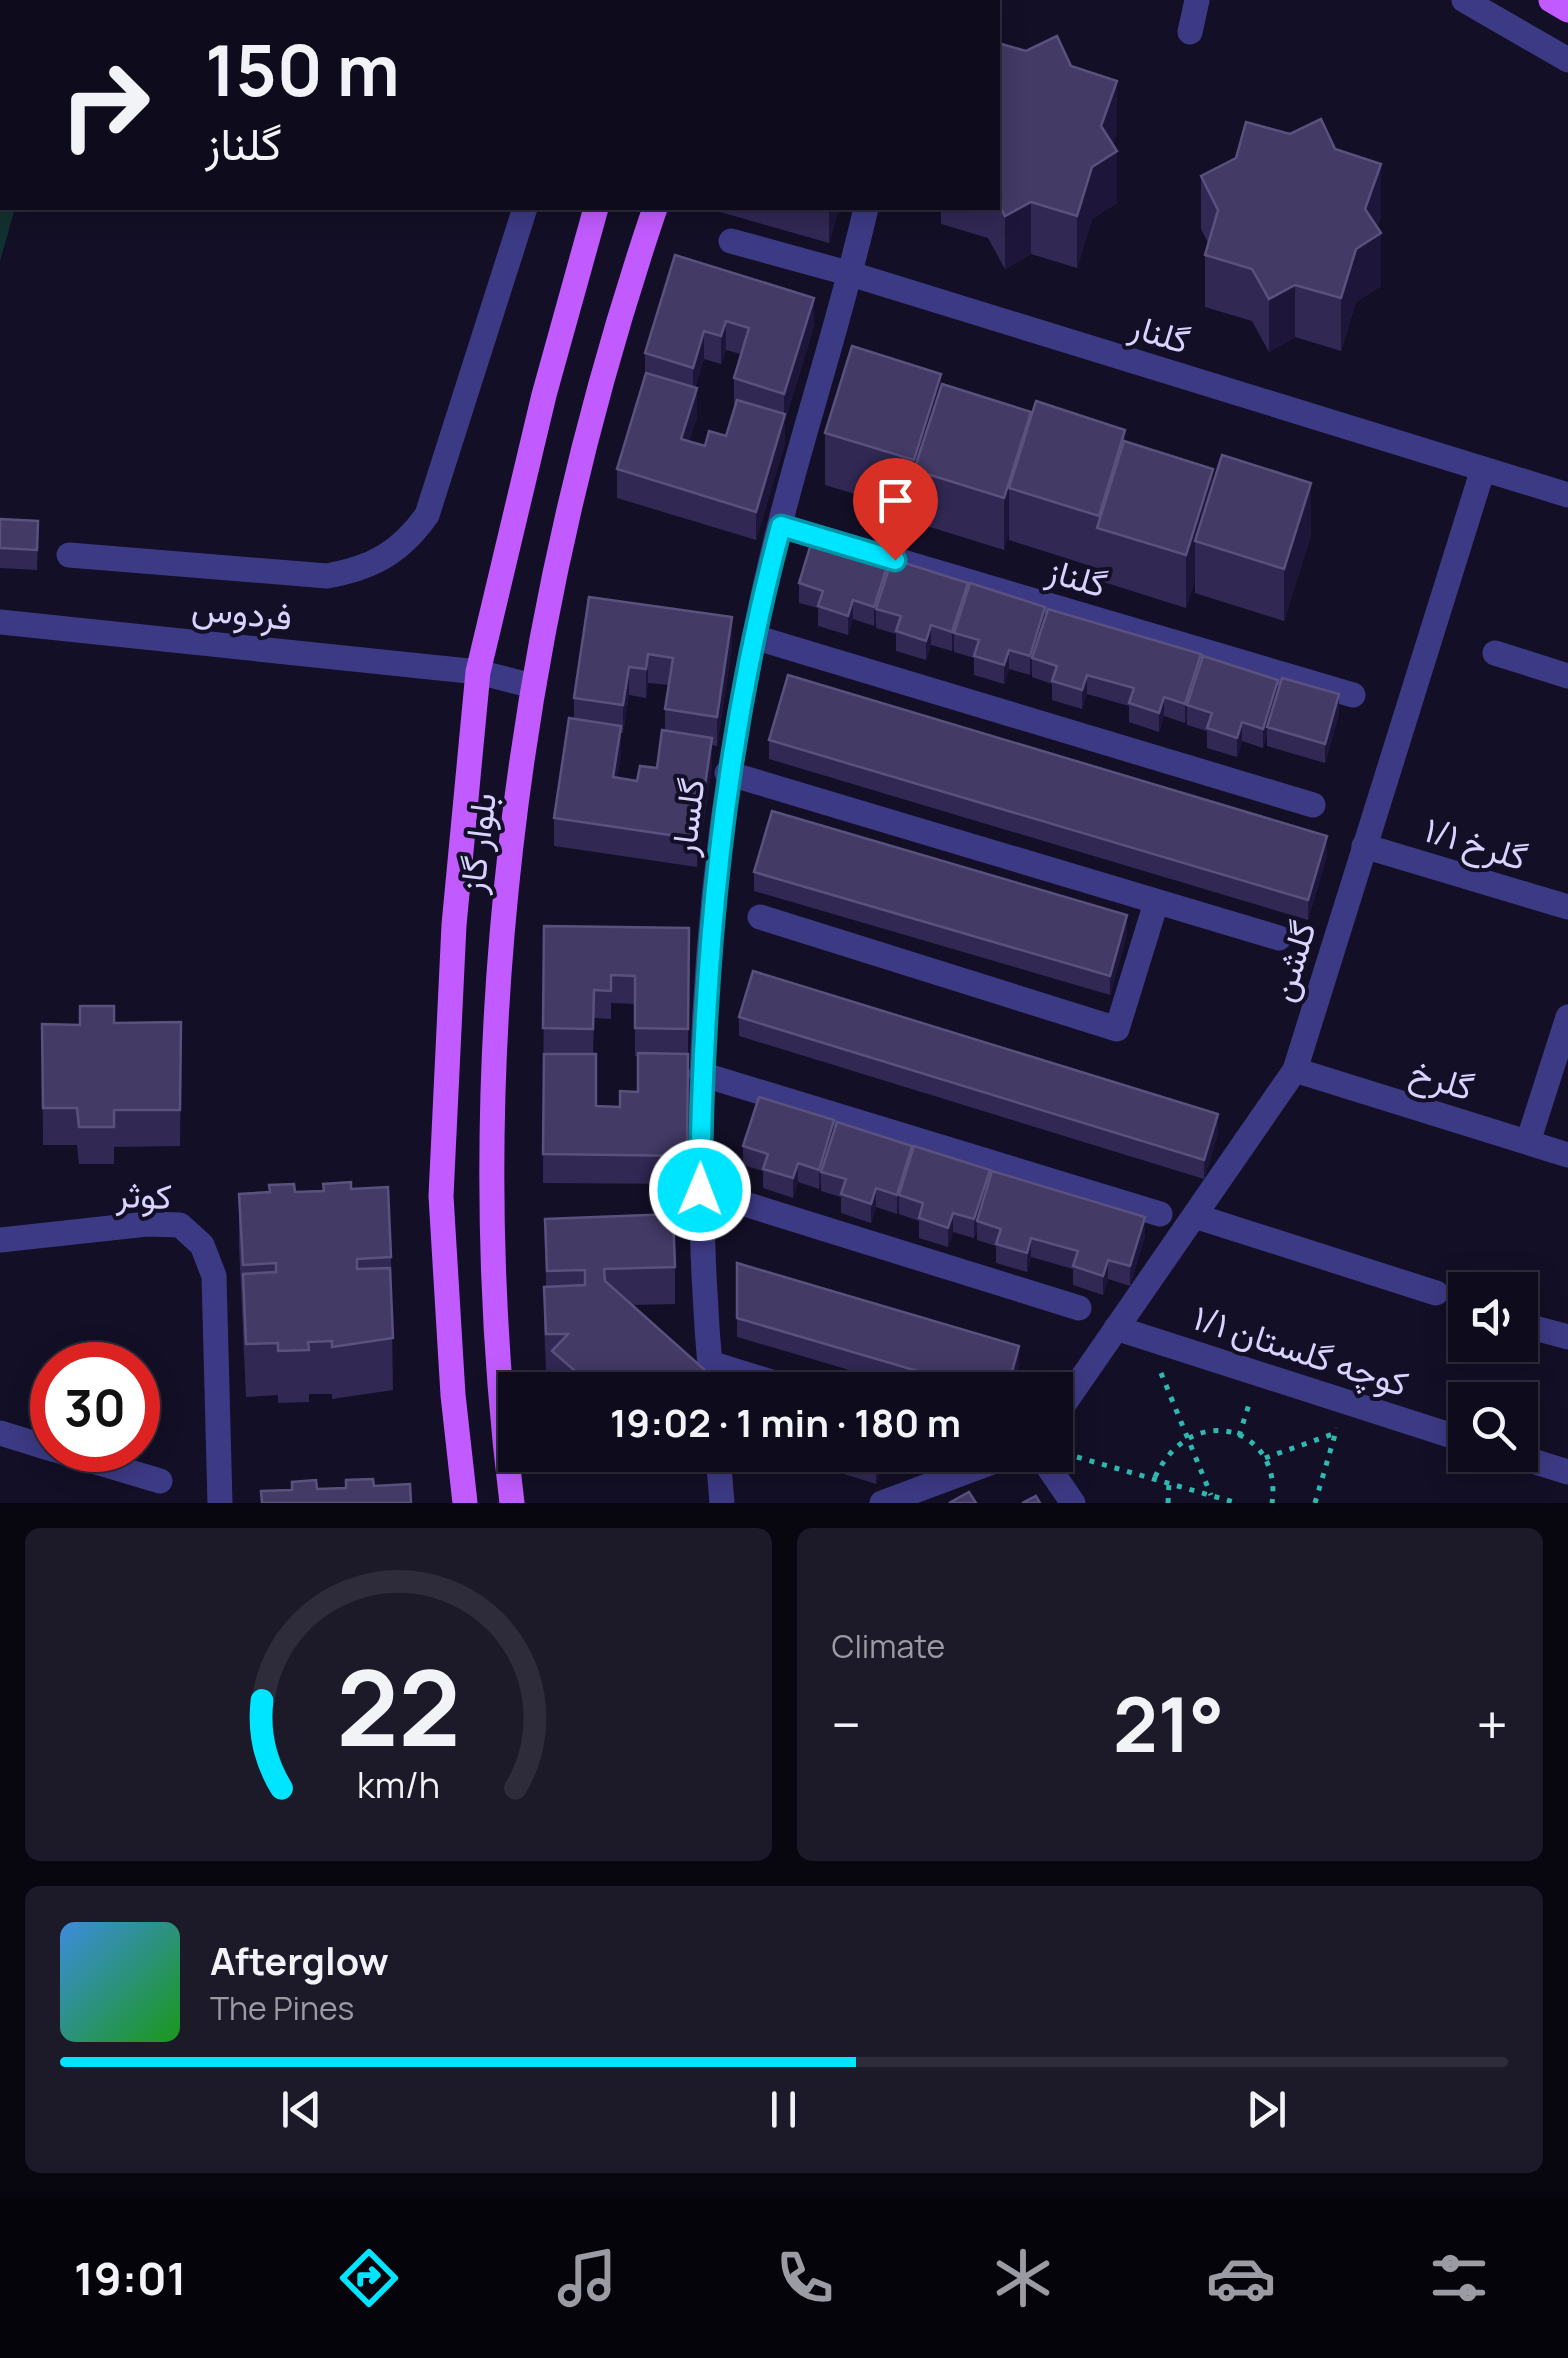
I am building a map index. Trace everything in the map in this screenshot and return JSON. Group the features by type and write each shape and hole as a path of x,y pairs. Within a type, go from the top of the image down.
{"main road":[{"path":"1551,0 1568,10"},
{"name":"بلوار گاز","path":"465,1503 453,1395 441,1196 454,925 478,672 544,394 595,210"},
{"name":"بلوار گاز","path":"514,1501 489,1160 507,874 533,686 590,428 654,210"}],"street":[{"path":"1190,32 1198,0"},
{"path":"1464,0 1568,60"},
{"path":"69,556 327,576 360,570 391,556 427,515 525,210"},
{"name":"گلسار","path":"711,1372 700,1190 702,1074 727,773 781,526 866,210"},
{"name":"گلنار","path":"731,241 851,274 1568,495"},
{"name":"گلشن","path":"1073,1391 1295,1070 1483,469"},
{"name":"گلناز","path":"781,526 1353,696"},
{"name":"فردوس","path":"0,622 478,672 533,686"},
{"path":"754,637 1314,805"},
{"path":"1495,653 1568,676"},
{"path":"727,773 1279,938"},
{"name":"گلرخ ۱/۱","path":"1364,846 1568,907"},
{"path":"760,917 1117,1029 1156,903"},
{"path":"1528,1142 1568,1018"},
{"name":"گلرخ","path":"1295,1070 1568,1154"},
{"path":"702,1074 1160,1214"},
{"path":"700,1190 1079,1308"},
{"path":"1194,1216 1436,1293"},
{"name":"کوثر","path":"0,1240 180,1224 202,1245 214,1276 220,1503"},
{"name":"کوچه گلستان ۱/۱","path":"1116,1328 1448,1434"},
{"path":"1538,1329 1568,1337"},
{"path":"710,1363 739,1372"},
{"path":"0,1433 30,1442"},
{"path":"1538,1463 1568,1472"},
{"path":"129,1472 160,1481"},
{"path":"719,1472 722,1503"},
{"path":"882,1503 965,1472"},
{"path":"1052,1472 1074,1503"}],"path":[{"path":"1144,1337 1190,1434 1211,1495"},
{"path":"1240,1436 1258,1374"},
{"path":"1315,1503 1345,1401"},
{"path":"1155,1477 1167,1452 1190,1434 1218,1429 1240,1436 1266,1458 1274,1485 1272,1503"},
{"path":"1266,1458 1335,1434"},
{"path":"1073,1456 1237,1503"},
{"path":"1168,1503 1169,1482"}],"green space":[{"path":"0,210 14,210 0,261"}],"building":[{"path":"1057,36 1071,66 1117,81 1101,126 1117,151 1092,167 1077,216 1031,202 1005,216 1000,207 1000,44 1026,51"},
{"path":"1321,119 1335,149 1381,164 1365,209 1381,233 1356,249 1341,298 1295,285 1269,299 1252,269 1205,255 1218,210 1201,176 1236,158 1246,122 1290,134"},
{"path":"675,255 814,298 784,394 734,378 749,328 726,321 721,336 704,331 693,368 645,353"},
{"path":"852,346 941,374 914,460 825,433"},
{"path":"646,373 697,388 681,439 705,446 709,431 726,436 737,400 785,414 756,512 617,469"},
{"path":"942,384 1031,412 1004,498 914,470"},
{"path":"1036,401 1125,430 1099,516 1009,488"},
{"path":"1124,441 1213,469 1186,555 1097,528"},
{"path":"1222,455 1311,483 1284,569 1195,541"},
{"path":"0,519 38,521 37,550 0,548"},
{"path":"814,534 890,558 874,607 853,600 848,616 818,606 823,591 799,583"},
{"path":"892,559 968,583 952,632 931,625 926,641 896,631 901,616 876,609"},
{"path":"970,583 1045,607 1030,656 1009,650 1004,665 974,656 979,640 954,633"},
{"path":"589,597 732,617 717,717 665,709 673,658 648,654 646,669 629,667 623,705 574,698"},
{"path":"1048,609 1201,654 1185,704 1164,697 1159,713 1129,703 1134,688 1087,675 1082,690 1052,681 1057,666 1032,658"},
{"path":"1203,656 1278,680 1263,729 1242,722 1237,738 1207,728 1212,713 1187,705"},
{"path":"788,675 1327,836 1308,900 769,740"},
{"path":"1282,678 1339,694 1325,744 1267,727"},
{"path":"569,718 621,726 613,777 637,781 640,766 657,768 662,730 712,738 697,839 554,818"},
{"path":"772,811 1127,915 1110,976 754,872"},
{"path":"544,926 689,928 688,1029 635,1028 635,976 611,975 611,991 594,990 593,1029 543,1028"},
{"path":"753,971 1218,1114 1204,1160 739,1017"},
{"path":"80,1006 114,1006 114,1023 181,1022 180,1110 114,1110 114,1127 79,1127 77,1108 43,1108 42,1024 80,1025"},
{"path":"638,1053 688,1054 687,1156 543,1154 544,1054 596,1054 596,1106 620,1107 620,1091 638,1092"},
{"path":"759,1097 834,1120 819,1170 798,1163 793,1178 763,1169 768,1154 743,1146"},
{"path":"837,1122 912,1146 897,1195 876,1188 871,1204 841,1194 846,1179 821,1172"},
{"path":"914,1146 990,1170 974,1219 953,1213 948,1228 919,1218 923,1203 899,1195"},
{"path":"992,1171 1145,1217 1130,1266 1108,1260 1103,1276 1073,1266 1078,1251 1031,1238 1027,1253 996,1244 1001,1229 977,1221"},
{"path":"351,1182 351,1189 388,1187 391,1257 357,1259 357,1269 390,1268 393,1338 332,1347 332,1341 308,1342 309,1350 278,1351 278,1343 246,1344 243,1274 276,1272 276,1263 243,1265 239,1194 270,1192 269,1185 294,1184 295,1192 324,1191 323,1184"},
{"path":"673,1214 675,1267 604,1269 605,1281 705,1372 576,1372 552,1351 568,1334 546,1334 544,1287 585,1285 585,1270 547,1271 545,1219"},
{"path":"737,1263 1019,1346 1012,1372 921,1372 737,1318"},
{"path":"373,1479 374,1486 410,1484 411,1503 262,1503 261,1491 292,1490 292,1482 316,1480 317,1489 346,1488 346,1480"},
{"path":"969,1492 976,1503 949,1503"},
{"path":"1036,1496 1040,1503 1022,1503"}],"route":[{"path":"700,1190 707,971 727,773 765,584 781,526 895,560"}]}
